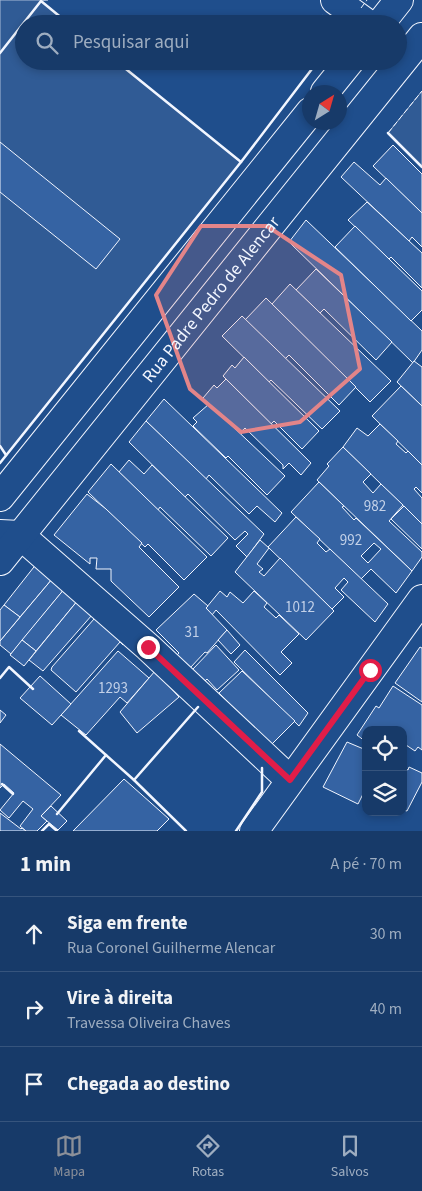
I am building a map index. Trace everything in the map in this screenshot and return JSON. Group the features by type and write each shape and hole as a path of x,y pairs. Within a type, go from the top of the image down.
{"main road":[{"path":"335,0 356,15"},
{"path":"387,15 399,0"},
{"name":"Rua Padre Pedro de Alencar","path":"407,55 422,37"},
{"path":"331,85 343,70"},
{"name":"Rua Padre Pedro de Alencar","path":"0,561 10,535 395,70"},
{"path":"0,498 302,122"},
{"path":"10,535 148,647 290,780"},
{"path":"254,831 422,599"}],"highlighted area":[{"path":"201,226 267,226 341,275 360,369 300,422 241,432 190,389 156,295"}],"shaded area":[{"path":"0,0 48,0 41,1 58,15 15,15 15,70 127,70 241,162 6,455 0,446"},
{"path":"422,91 422,167 388,133"}],"building":[{"path":"0,142 120,239 96,269 0,192"},
{"path":"393,145 422,174 422,213 373,166"},
{"path":"354,162 380,185 386,178 422,213 422,247 412,237 409,241 341,177"},
{"path":"367,202 422,253 422,288 391,257 389,259 348,220"},
{"path":"306,220 422,331 422,350 413,363 289,242"},
{"path":"355,226 422,291 422,310 411,321 335,247"},
{"path":"316,269 392,342 376,360 324,309 320,313 296,290"},
{"path":"290,284 391,381 370,402 272,304"},
{"path":"266,298 356,387 339,405 289,355 285,359 245,320"},
{"path":"242,316 340,411 322,429 271,380 269,382 222,336"},
{"path":"244,357 319,431 302,449 274,421 271,424 223,376 232,365 235,368"},
{"path":"414,361 422,367 422,406 397,382"},
{"path":"226,379 311,463 301,475 289,463 283,469 283,465 245,428 240,433 203,398 214,385 217,388"},
{"path":"401,386 422,406 422,465 372,416"},
{"path":"164,399 282,513 275,522 257,506 249,514 209,475 206,479 146,421"},
{"path":"209,404 285,476 267,495 228,456 226,458 193,426 197,422 193,418"},
{"path":"146,421 264,534 247,557 236,546 248,534 245,531 235,540 188,494 185,497 129,442"},
{"path":"380,424 398,441 396,444 406,453 408,451 422,465 422,493 416,487 414,489 422,498 422,524 343,447 357,428 368,436"},
{"path":"343,447 371,474 363,482 373,493 381,484 403,505 389,521 422,552 422,557 412,571 317,480 329,466 327,464"},
{"path":"129,460 144,474 152,465 228,538 211,556 160,507 158,510 119,472"},
{"path":"111,464 207,557 184,580 148,544 145,547 88,492"},
{"path":"319,482 344,506 342,507 354,520 356,518 412,571 396,593 371,569 361,579 291,512","holes":["374,543 381,549 368,563 361,556"]},
{"path":"87,494 142,543 139,547 179,587 149,617 111,581 111,569 96,569 97,558 90,558 90,564 54,535"},
{"path":"404,506 422,524 422,549 391,519"},
{"path":"296,517 320,539 317,543 326,552 330,549 388,604 375,622 341,590 348,582 344,578 335,588 344,597 332,609 268,547"},
{"path":"260,540 269,548 257,564 263,569 259,572 264,576 280,558 334,611 306,640 235,572"},
{"path":"41,558 58,572 20,617 4,605"},
{"path":"58,572 70,582 11,654 0,645 0,641"},
{"path":"70,582 83,594 36,651 22,640"},
{"path":"220,591 227,597 230,592 243,603 254,591 267,603 264,607 276,618 279,615 299,634 281,652 292,663 280,675 216,610 212,615 206,608"},
{"path":"83,594 99,607 43,671 29,660"},
{"path":"194,594 208,606 206,608 227,630 207,653 205,652 190,668 177,655 179,653 156,630"},
{"path":"4,605 20,617 0,641 0,610"},
{"path":"99,607 131,636 123,645 120,642 76,692 51,670 94,619 91,616"},
{"path":"227,630 240,645 231,654 218,640"},
{"path":"22,640 36,651 24,666 10,655"},
{"path":"216,645 239,670 217,690 207,679 204,682 192,670"},
{"path":"420,647 422,648 422,702 395,683"},
{"path":"245,650 308,713 299,726 234,662"},
{"path":"118,651 149,678 127,703 120,697 86,735 61,715"},
{"path":"155,671 179,697 137,733 120,712"},
{"path":"242,671 295,721 271,745 219,693"},
{"path":"40,676 71,704 52,725 20,698"},
{"path":"393,686 422,705 422,750 418,747 415,751 407,746 407,726 363,726 376,706 379,708"},
{"path":"0,710 6,715 0,723"},
{"path":"362,727 362,739 357,735"},
{"path":"347,742 362,748 362,796 358,804 323,787"},
{"path":"0,744 61,795 41,816 47,821 37,831 26,831 20,826 33,809 23,801 9,818 0,810 14,793 4,784 0,788"},
{"path":"409,767 422,773 422,782 407,811 407,769"},
{"path":"124,779 169,819 157,831 73,831"},
{"path":"51,806 67,821 58,830 41,816"},
{"path":"0,813 21,829 26,831 0,831"}],"fence":[{"path":"361,8 367,0"},
{"path":"388,133 422,91"}],"wall":[{"path":"30,15 41,1 58,15"},
{"path":"0,53 15,34"},
{"path":"0,463 241,162 127,70"},
{"path":"241,162 311,70"},
{"path":"388,133 422,167"},
{"path":"0,446 6,455"},
{"path":"0,678 9,667 33,689"},
{"path":"186,831 134,780 198,707"},
{"path":"79,731 134,780"},
{"path":"57,814 106,755"},
{"path":"236,831 262,792 262,768"},
{"path":"2,784 13,794"},
{"path":"42,831 49,824 57,831"}],"route":[{"path":"148,647 290,780 370,670"}]}
